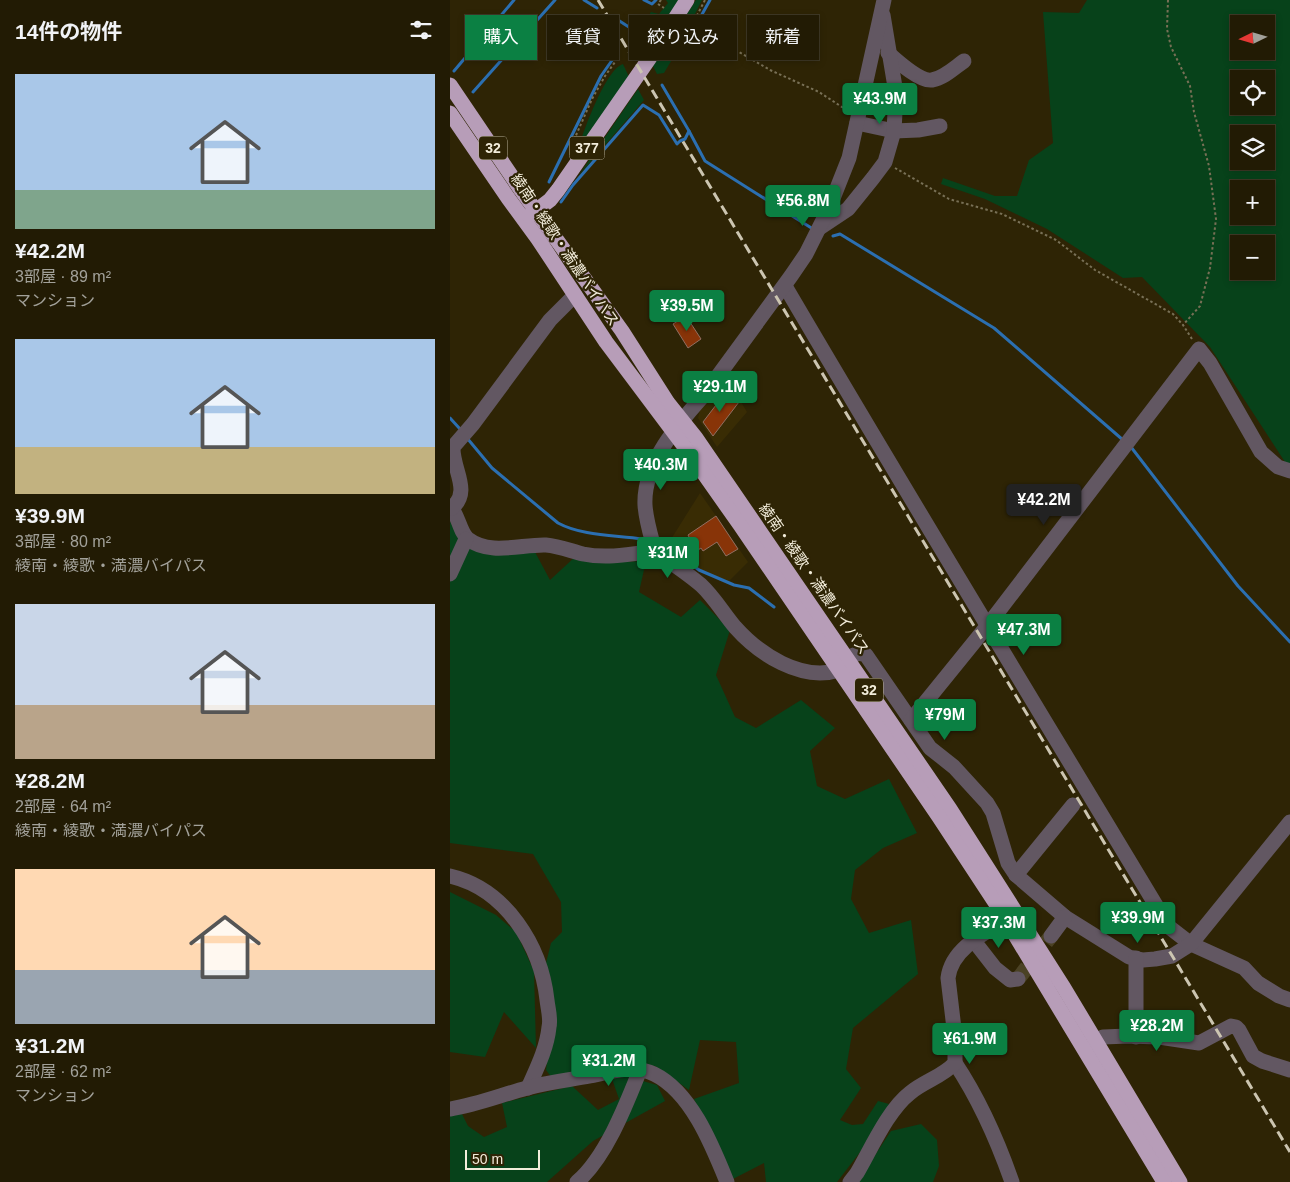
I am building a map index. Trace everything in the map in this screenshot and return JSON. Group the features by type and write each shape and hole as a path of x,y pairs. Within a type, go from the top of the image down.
{"highway":[{"name":"377","path":"524,220 537,212 558,190 687,0"},
{"name":"綾南・綾歌・満濃バイパス","path":"450,85 622,331 668,403 678,427"},
{"name":"綾南・綾歌・満濃バイパス","path":"450,113 612,350 678,427 843,664 950,809 1164,1182"},
{"name":"綾南・綾歌・満濃バイパス","path":"1012,917 1095,1041 1180,1182"}],"street":[{"path":"820,228 848,209 885,162 894,131 896,93 888,53 883,3"},
{"path":"883,3 849,158 820,228 806,254 784,286 704,395 678,427 654,463 646,491 645,505 647,522 655,551 702,586 737,628 771,657 795,668 811,672 829,673 859,653 866,655 930,748 954,767 987,803 993,813 1008,863 1016,875 1066,917 1129,957 1149,960 1172,956 1192,944 1290,822"},
{"path":"888,53 920,77 928,80 934,80 948,73 964,61"},
{"path":"857,120 894,131 918,130 940,126"},
{"path":"784,286 1169,927 1192,944 1244,968 1258,983 1279,996 1290,1000"},
{"path":"575,295 550,320 453,447 462,491 459,502 451,507 466,539 482,546 499,548 539,545 556,546 582,554 598,556 620,556 655,551"},
{"path":"911,720 988,625 1199,349 1210,363 1261,452 1278,467 1290,471"},
{"path":"450,574 466,539"},
{"path":"1016,875 1073,805"},
{"path":"450,876 464,880 485,891 510,913 535,953 545,980 550,1026 541,1059 528,1088"},
{"path":"1012,917 959,953 949,971 948,985 955,1037 955,1063 966,1079 1012,1182"},
{"path":"1050,936 1066,917"},
{"path":"974,941 995,968 1010,980 1018,979"},
{"path":"1136,958 1136,1036"},
{"path":"1095,1041 1103,1037 1136,1036 1159,1037 1199,1043 1208,1040 1231,1026 1239,1030 1253,1056 1290,1070"},
{"path":"850,1182 857,1174 897,1106 910,1092 948,1071 955,1063"},
{"path":"450,1109 464,1107 528,1088 610,1072 634,1069 653,1073 687,1103 716,1154 726,1182"},
{"path":"577,1182 594,1164 623,1114 640,1070"}],"path":[{"path":"661,0 658,4 664,8"},
{"path":"699,15 705,0"},
{"path":"1168,0 1168,29 1171,47 1190,86 1194,112 1210,166 1216,219 1210,268 1200,306 1184,325"},
{"path":"737,51 770,70 819,92 857,120"},
{"path":"568,152 592,99 605,76 616,62"},
{"path":"885,162 948,199 1002,214 1056,240 1095,270 1173,314 1184,325 1199,349"}],"shaded area":[{"path":"720,384 738,397 747,412 717,447 698,418 700,410"},
{"path":"700,493 748,562 729,581 704,572 691,564 668,544"}],"green space":[{"path":"666,0 679,0 668,15 649,15 651,12 659,14 668,3"},
{"path":"696,0 702,0 694,15 686,15"},
{"path":"1087,0 1290,0 1290,464 1285,462 1210,347 1142,277 1123,278 1047,229 985,199 941,184 943,178 995,196 1017,196 1029,160 1053,143 1043,12 1079,13"},
{"path":"657,60 672,60 664,73 657,74 653,66"},
{"path":"623,64 629,77 576,155 588,120 602,90 616,69"},
{"path":"638,89 644,100 579,175"},
{"path":"450,521 460,542 535,552 550,580 576,556 597,563 646,561 639,592 681,617 700,600 730,630 716,675 735,717 756,728 801,700 835,728 810,751 817,786 845,799 889,779 917,833 883,848 855,870 851,899 869,933 911,920 918,974 853,1028 846,1069 861,1088 840,1120 852,1125 863,1124 878,1101 889,1104 864,1147 837,1182 766,1182 764,1163 731,1180 694,1099 739,1083 736,1042 700,1040 689,1090 655,1066 620,1063 552,1078 546,1070 553,1009 545,967 551,943 562,932 561,902 533,854 450,843"},
{"path":"450,892 496,915 516,932 534,971 536,1048 504,1012 485,1057 450,1052"},
{"path":"625,1076 657,1085 665,1101 593,1141 547,1182 450,1182 450,1116 462,1114 468,1126 484,1137 507,1127 502,1103 572,1086 598,1110 619,1099 612,1079"},
{"path":"921,1124 937,1140 939,1166 933,1182 857,1182 891,1131"}],"building":[{"path":"686,316 701,339 688,348 673,324"},
{"path":"726,392 739,402 713,436 703,422"},
{"path":"716,516 738,549 726,556 717,542 703,551 701,548 692,554 684,541 689,537 688,535"}],"waterway":[{"path":"454,71 514,0"},
{"path":"473,92 555,0"},
{"path":"584,0 597,8"},
{"path":"644,0 652,4 656,0"},
{"path":"702,15 710,0"},
{"path":"619,21 629,27"},
{"path":"549,182 601,76 612,60"},
{"path":"561,202 573,185 643,105 659,115 677,144 685,139 689,131 662,85"},
{"path":"689,131 705,161 813,229"},
{"path":"833,236 840,234 994,328 1123,440"},
{"path":"450,418 460,429"},
{"path":"467,438 492,468 558,523 588,533 642,539"},
{"path":"1131,447 1238,586 1290,642"},
{"path":"667,546 699,570 734,585 749,588 774,607"}],"tunnel":[{"path":"1018,979 1051,936"}],"railway":[{"path":"598,0 1290,1152"}]}
